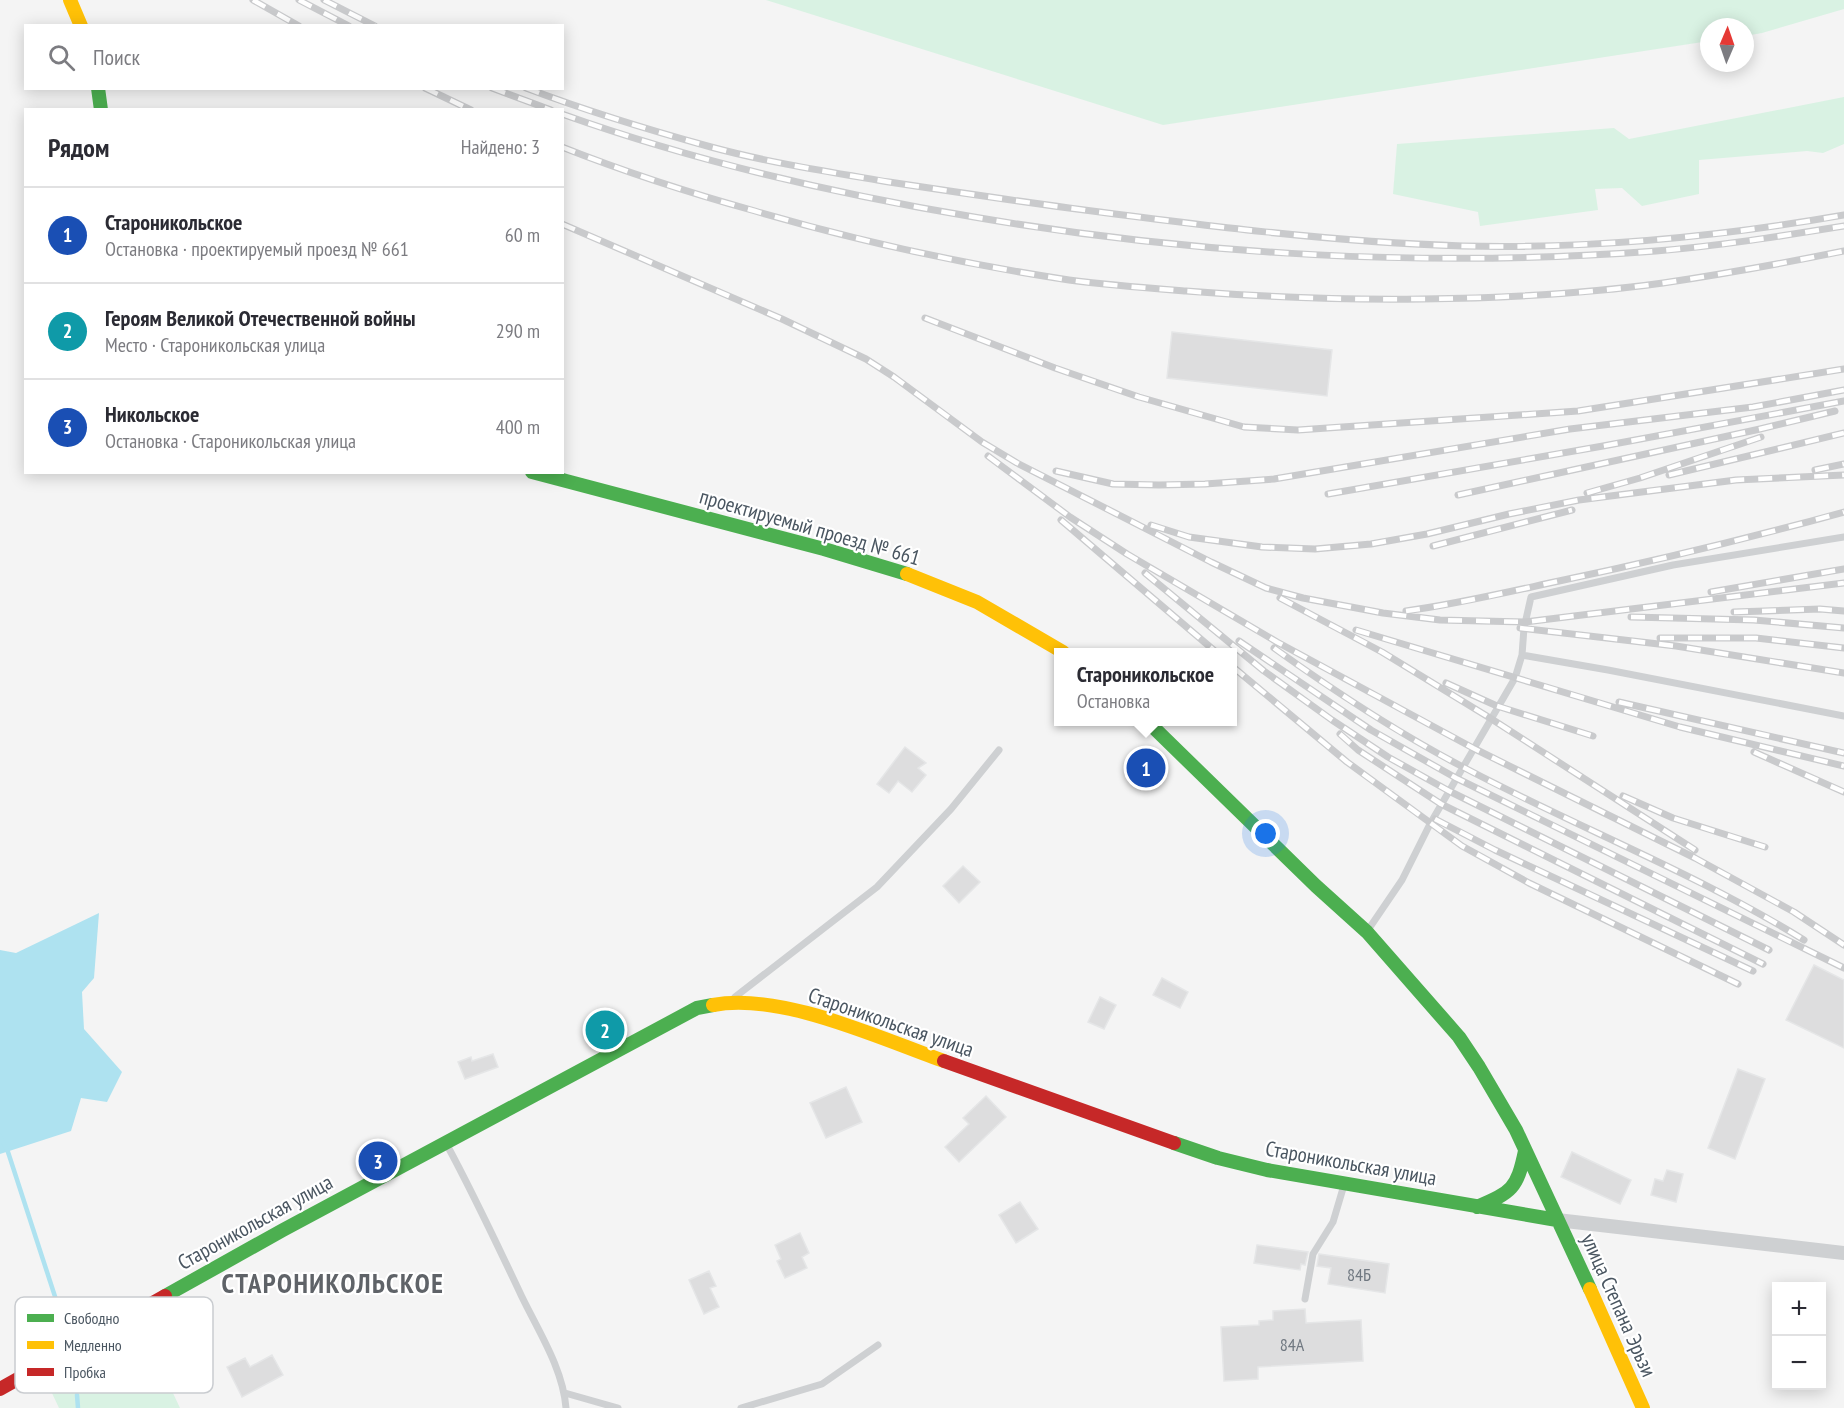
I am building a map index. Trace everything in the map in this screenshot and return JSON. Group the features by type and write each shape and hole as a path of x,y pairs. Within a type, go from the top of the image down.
{"street":[{"path":"70,0 80,24"},
{"path":"98,90 101,108"},
{"name":"проектируемый проезд № 661","path":"540,474 824,549 905,573 976,602 1057,648"},
{"path":"1152,726 1367,932 1459,1037 1516,1130 1557,1220"},
{"name":"Староникольская улица","path":"164,1297 283,1230 697,1008 728,1002 757,1003 831,1020 1218,1158 1267,1170 1557,1220 1844,1253"},
{"path":"1477,1207 1504,1195 1514,1186 1520,1177 1525,1151"},
{"name":"улица Степана Эрьзи","path":"1557,1220 1643,1408"},
{"name":"Староникольская улица","path":"0,1389 15,1381"}],"lane":[{"path":"1367,932 1402,880 1430,824 1515,678 1522,655 1524,628 1531,597 1673,565 1844,537"},
{"path":"1522,655 1844,716"},
{"path":"728,1002 877,886 951,809 999,750"},
{"path":"446,1142 477,1201 551,1356 565,1393 566,1408"},
{"path":"1305,1299 1313,1254 1333,1222 1344,1182"},
{"path":"741,1408 822,1384 878,1346"},
{"path":"565,1393 618,1408"}],"green space":[{"path":"766,0 1844,0 1844,9 1762,33 1754,34 1754,18 1700,18 1700,42 1163,125"},
{"path":"1844,97 1844,144 1823,153 1807,151 1699,160 1699,194 1642,206 1622,188 1595,189 1598,210 1480,226 1478,212 1393,194 1397,144 1614,128 1629,139"},
{"path":"52,1393 173,1393 180,1408 59,1408"}],"water":[{"path":"99,913 94,978 82,992 84,1029 122,1072 107,1102 81,1098 71,1131 0,1154 0,950 16,953"}],"building":[{"path":"1172,332 1332,350 1327,396 1167,378"},
{"path":"905,747 926,763 918,768 926,775 912,792 898,781 889,793 877,784"},
{"path":"963,866 980,882 959,903 943,886"},
{"path":"1814,965 1844,980 1844,1048 1786,1020"},
{"path":"1162,978 1188,992 1180,1008 1153,995"},
{"path":"1100,997 1116,1005 1104,1029 1088,1022"},
{"path":"493,1054 498,1067 465,1079 458,1062 471,1057 472,1061"},
{"path":"1738,1069 1765,1079 1735,1159 1708,1148"},
{"path":"846,1087 862,1122 826,1138 810,1103"},
{"path":"986,1096 1006,1117 959,1162 945,1147 969,1124 963,1118"},
{"path":"1572,1152 1631,1180 1620,1204 1561,1177"},
{"path":"1667,1170 1683,1174 1676,1202 1651,1195 1655,1179 1663,1181"},
{"path":"1020,1202 1038,1229 1016,1243 999,1215"},
{"path":"800,1233 809,1253 802,1257 807,1268 785,1278 777,1261 781,1259 775,1245"},
{"path":"1257,1245 1308,1252 1305,1265 1301,1264 1300,1270 1254,1263"},
{"path":"1319,1254 1389,1264 1385,1293 1328,1284 1331,1268 1317,1266"},
{"path":"709,1271 716,1286 710,1288 719,1307 704,1314 689,1280"},
{"path":"1305,1309 1306,1323 1361,1320 1363,1361 1258,1367 1258,1379 1224,1381 1221,1327 1259,1325 1259,1321 1273,1320 1273,1311"},
{"path":"272,1355 283,1375 242,1397 227,1367 245,1358 250,1367"}],"waterway":[{"path":"0,1136 8,1152 55,1297"},
{"path":"77,1395 78,1408"}],"railway":[{"path":"253,0 295,24"},
{"path":"299,0 345,24"},
{"path":"324,0 371,24"},
{"path":"429,90 467,108"},
{"path":"497,90 546,108"},
{"path":"532,90 688,141 800,167 1046,205 1315,237 1463,246 1559,246 1654,240 1749,230 1844,215"},
{"path":"564,115 714,161 870,198 1058,230 1228,249 1400,258 1571,256 1703,246 1844,226"},
{"path":"564,148 706,197 872,242 1029,274 1157,289 1363,299 1543,295 1663,283 1844,251"},
{"path":"564,225 782,319 866,359 982,442 1017,463 1266,588 1303,598 1383,613 1440,620 1525,622 1844,583"},
{"path":"925,318 1055,368 1139,397 1244,427 1298,430 1578,411 1844,369"},
{"path":"1056,471 1113,484 1205,484 1274,479 1570,429 1753,407 1844,390"},
{"path":"1328,494 1844,401"},
{"path":"1458,495 1835,411"},
{"path":"1669,475 1844,433"},
{"path":"1587,493 1640,478 1761,437"},
{"path":"988,456 1070,517 1127,554 1277,642 1473,748 1695,858 1794,912 1844,945"},
{"path":"1815,470 1844,464"},
{"path":"1151,525 1189,537 1262,547 1315,549 1371,544 1427,534 1579,500 1736,480 1844,475"},
{"path":"1433,546 1572,510"},
{"path":"1406,611 1482,598 1631,565 1844,512"},
{"path":"1061,520 1211,648"},
{"path":"1711,592 1844,569"},
{"path":"1145,573 1236,648"},
{"path":"1280,598 1382,652 1490,718 1695,850"},
{"path":"1734,612 1820,609 1844,611"},
{"path":"1631,617 1754,620 1844,628"},
{"path":"1520,628 1676,646 1844,673"},
{"path":"1356,630 1680,727 1844,766"},
{"path":"1660,638 1756,638 1844,648"},
{"path":"1239,641 1371,730 1456,778 1844,968"},
{"path":"1274,648 1367,711 1439,754 1721,893 1804,940"},
{"path":"1237,649 1332,720 1388,757 1449,791 1769,950"},
{"path":"1237,670 1347,762 1462,846 1529,883 1738,984"},
{"path":"1446,683 1497,706 1593,736"},
{"path":"1619,702 1844,753"},
{"path":"1340,734 1358,750 1441,804 1763,964"},
{"path":"1754,752 1844,792"},
{"path":"1623,796 1673,818 1765,847"},
{"path":"1435,819 1495,850 1753,971"}],"traffic: fast":[{"path":"98,90 101,108"},
{"path":"540,474 824,549 907,574"},
{"path":"1152,726 1316,886 1367,932 1459,1037 1516,1130 1590,1289"},
{"path":"165,1296 283,1230 697,1008 713,1005"},
{"path":"1174,1143 1218,1158 1267,1170 1557,1220"},
{"path":"1477,1207 1511,1188 1519,1174 1525,1151"}],"traffic: slow":[{"path":"70,0 80,24"},
{"path":"907,574 977,602 1056,648"},
{"path":"713,1005 740,1003 769,1005 799,1011 860,1030 944,1061"},
{"path":"1590,1289 1643,1408"}],"traffic: jam":[{"path":"944,1061 1174,1143"},
{"path":"0,1389 15,1381"}],"place":[{"name":"Староникольское","path":"1146,768"},
{"name":"Героям Великой Отечественной войны","path":"605,1030"},
{"name":"Никольское","path":"378,1161"}],"district":[{"name":"СТАРОНИКОЛЬСКОЕ","path":"333,1283"}]}
